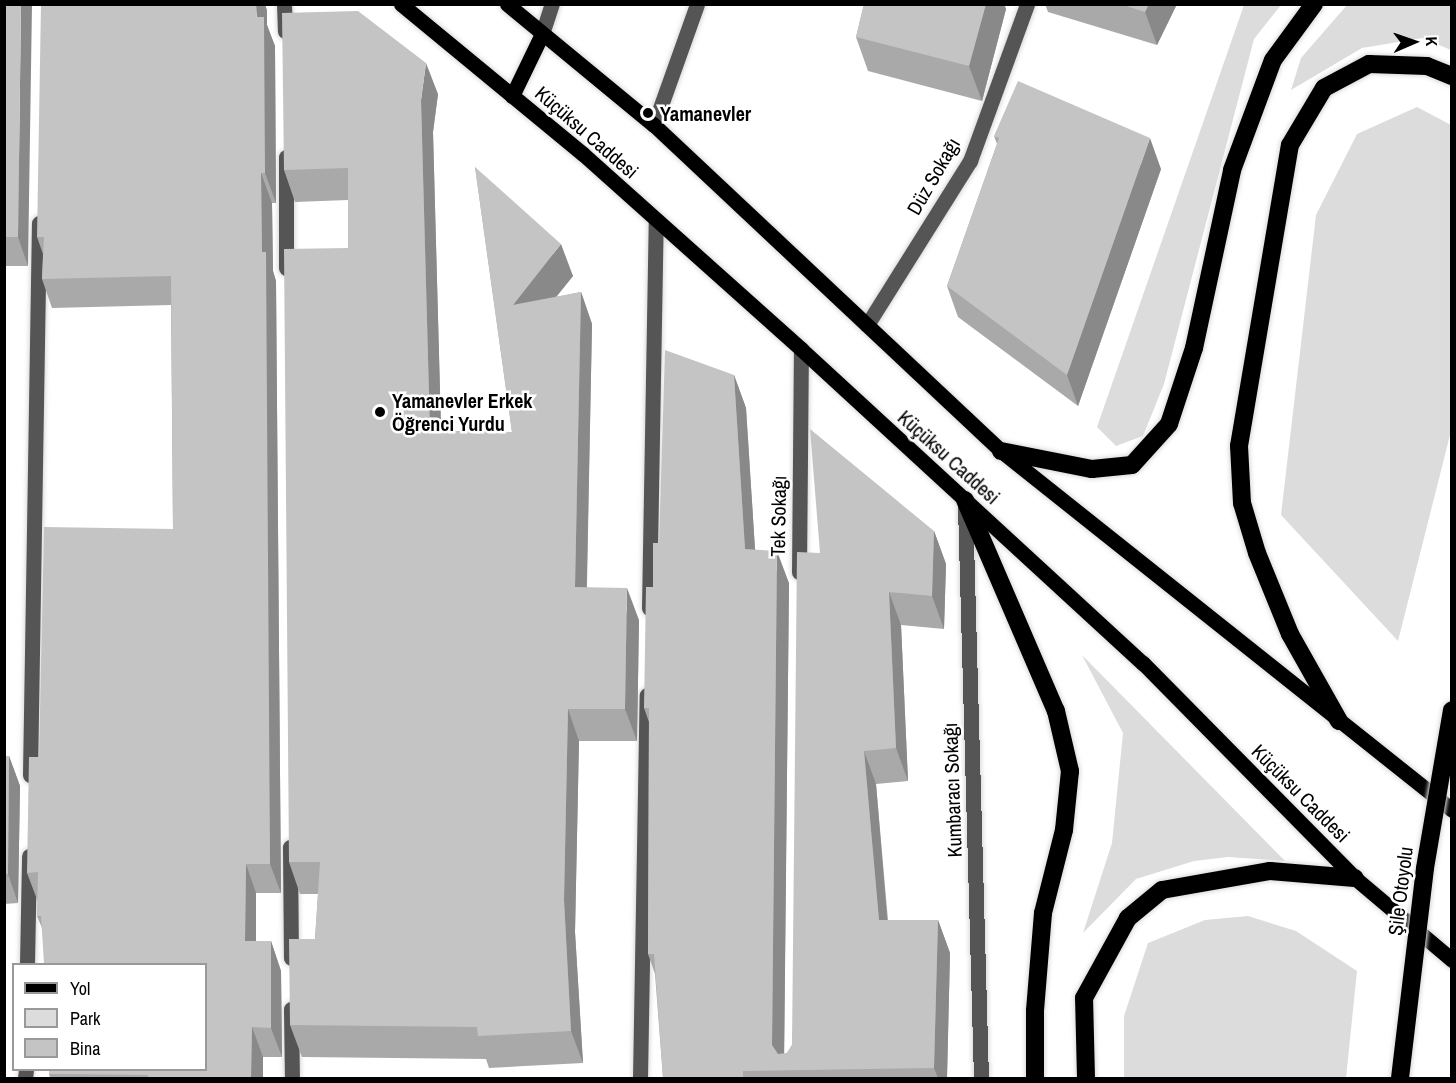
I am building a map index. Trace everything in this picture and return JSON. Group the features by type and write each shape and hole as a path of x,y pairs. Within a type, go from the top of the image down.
{"highway":[{"path":"1001,451 1092,469 1132,465 1169,424 1194,348 1232,170 1273,60 1314,4"},
{"path":"1339,721 1290,634 1257,553 1242,503 1239,446 1290,145 1324,88 1369,64 1427,66 1452,76"},
{"path":"965,500 1056,711 1070,771 1064,830 1043,913 1035,1011 1035,1078"},
{"name":"Şile Otoyolu","path":"1400,1078 1425,868 1452,710"},
{"path":"1086,1078 1084,998 1128,918 1162,890 1270,871 1355,878"}],"main road":[{"name":"Küçüksu Caddesi","path":"401,4 512,96 801,349 1143,663 1355,878 1452,960"},
{"name":"Küçüksu Caddesi","path":"507,4 654,125 1001,451 1452,810"},
{"path":"512,96 542,34"}],"street":[{"path":"285,4 285,52"},
{"path":"542,34 552,4"},
{"path":"654,125 697,4"},
{"name":"Düz Sokağı","path":"867,324 970,161 1027,4"},
{"path":"285,136 286,279"},
{"path":"30,787 39,206"},
{"path":"648,626 656,222"},
{"name":"Tek Sokağı","path":"798,588 801,349"},
{"name":"Kumbaracı Sokağı","path":"965,500 981,1078"},
{"path":"639,1078 647,674"},
{"path":"290,828 291,971"},
{"path":"27,963 29,834"},
{"path":"291,995 292,1078"}],"green space":[{"path":"1244,5 1281,5 1254,39 1164,384 1143,436 1116,446 1097,427"},
{"path":"1347,5 1451,5 1451,50 1422,38 1362,48 1291,90 1301,58"},
{"path":"1417,107 1451,125 1452,427 1398,641 1281,515 1316,215 1357,134"},
{"path":"1082,655 1285,861 1228,857 1194,861 1136,879 1083,933 1112,843 1123,733"},
{"path":"1248,916 1296,931 1357,971 1346,1078 1124,1078 1124,1016 1148,943 1205,920"}],"building":[{"path":"4,4 21,4 18,237 4,237"},
{"path":"41,4 256,4 256,17 264,17 265,173 261,173 262,252 266,252 270,864 246,864 245,941 271,941 271,1028 252,1027 251,1078 148,1078 148,1075 49,1074 49,1071 207,1071 207,963 44,963 41,916 37,916 38,872 27,873 29,757 39,757 44,527 173,529 171,276 42,279 44,237 37,237"},
{"path":"864,4 986,4 969,66 856,37"},
{"path":"1120,4 1149,4 1145,12"},
{"path":"358,11 426,63 421,100 430,431 512,432 475,167 561,244 513,305 581,292 575,587 627,588 625,709 568,709 564,900 571,1031 478,1036 477,1027 290,1025 289,939 315,939 320,862 289,862 284,249 348,248 348,168 284,170 282,13"},
{"path":"1018,81 1150,138 1067,375 947,286 999,138 994,136"},
{"path":"665,350 734,375 745,549 777,551 772,1045 778,1054 787,1053 792,1045 797,552 820,553 810,429 934,531 932,596 889,592 896,748 864,751 879,920 938,920 934,1068 743,1071 743,1078 663,1078 654,954 648,954 649,708 644,708 646,587 653,587 653,543 659,543"},
{"path":"4,756 9,756 8,874 4,874"}],"place":[{"name":"Yamanevler","path":"648,113"},
{"name":"Yamanevler Erkek Öğrenci Yurdu","path":"380,412"}]}
